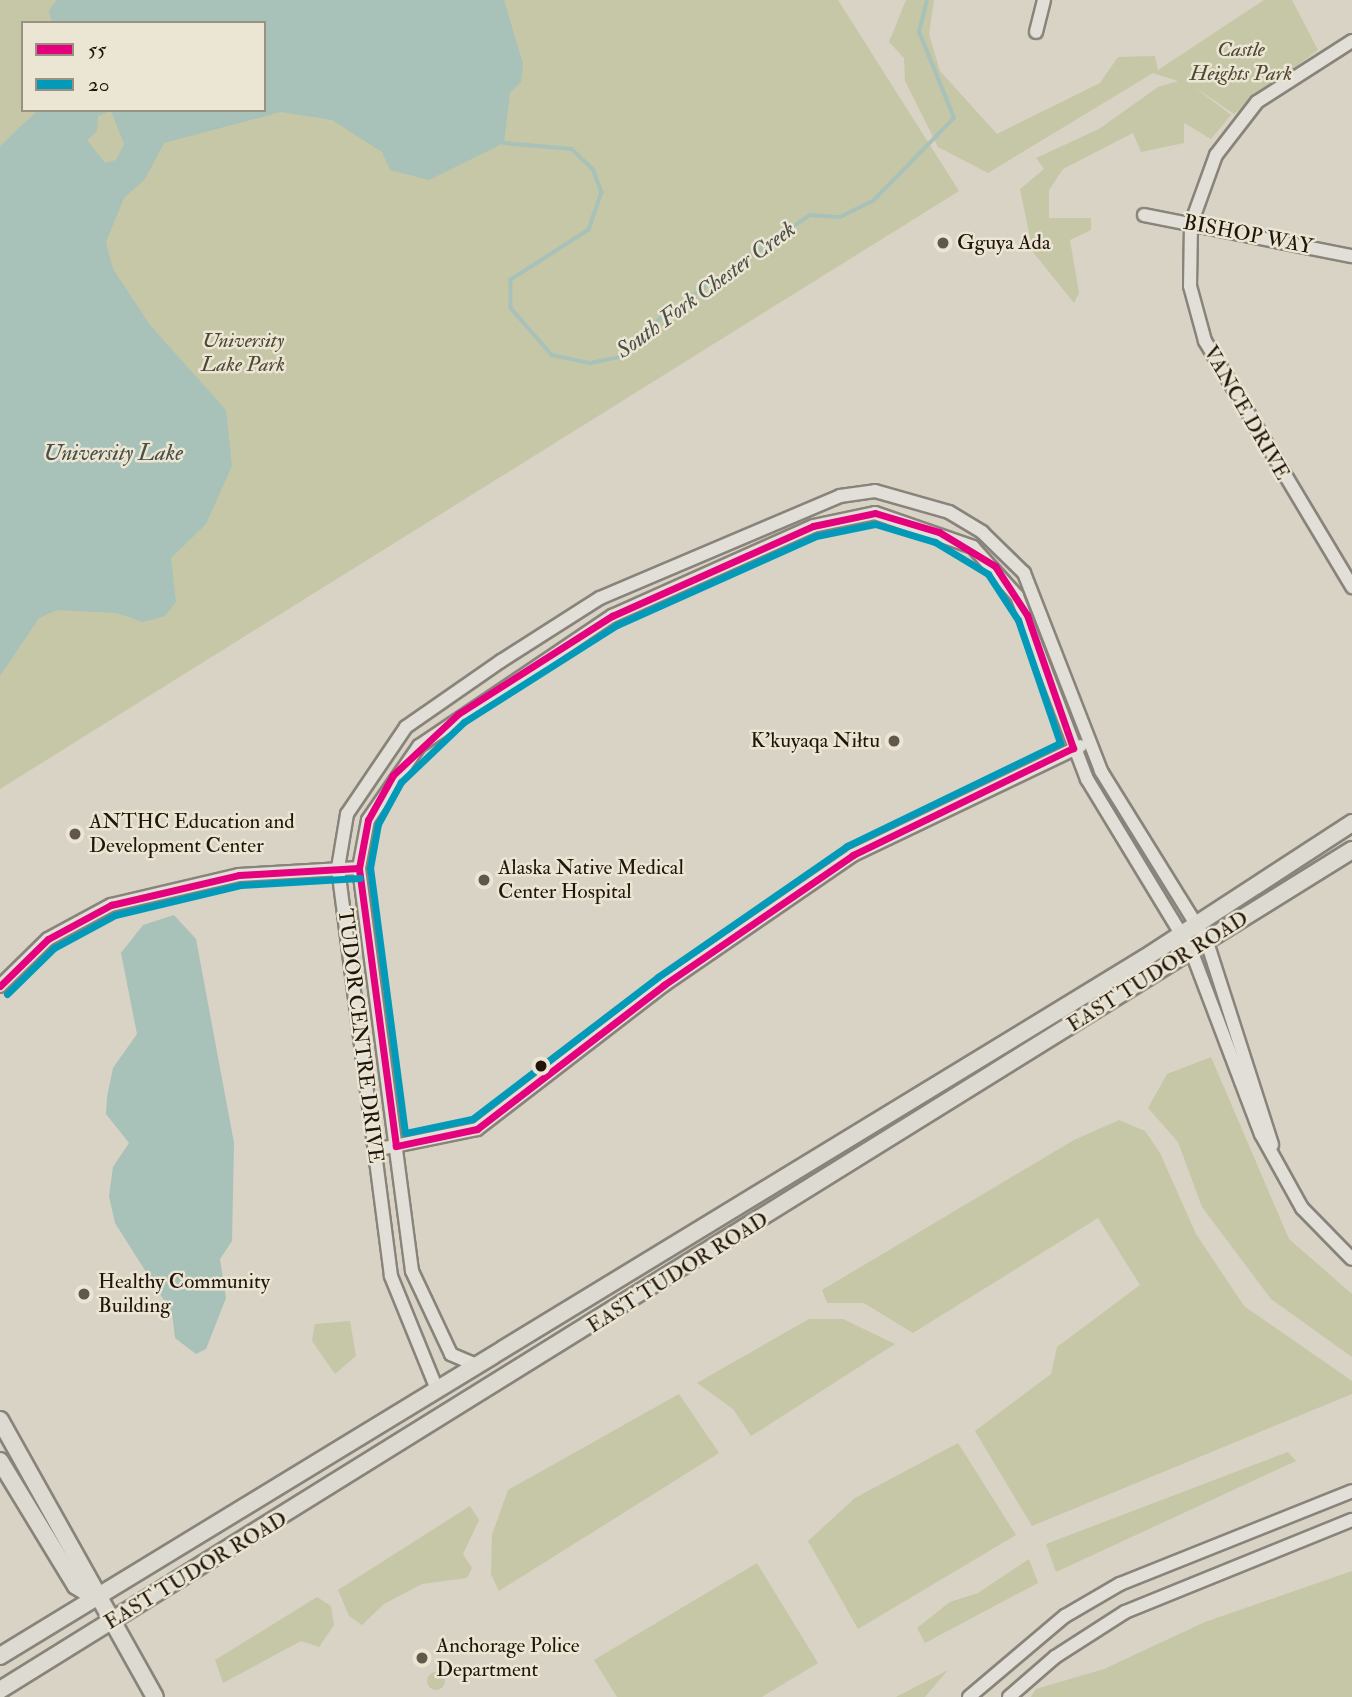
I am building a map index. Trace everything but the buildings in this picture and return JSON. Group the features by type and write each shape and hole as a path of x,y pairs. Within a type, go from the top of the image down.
{"main road":[{"name":"EAST TUDOR ROAD","path":"0,1656 1181,932 1352,823"},
{"name":"EAST TUDOR ROAD","path":"0,1690 1352,850"},
{"path":"0,1420 91,1575 94,1597 155,1697"},
{"path":"0,1461 76,1586 94,1597"}],"street":[{"path":"1036,32 1044,0"},
{"name":"VANCE DRIVE","path":"1352,41 1240,119 1216,155 1191,224 1191,286 1205,341 1352,587"},
{"name":"BISHOP WAY","path":"1144,215 1352,256"},
{"name":"TUDOR CENTRE DRIVE","path":"436,1387 391,1276 338,868 348,814 360,787 406,727 445,697 600,598 840,496 875,491 908,497 949,512 1010,556 1033,589 1088,743 1197,920 1207,942 1272,1147 1303,1208 1352,1259"},
{"name":"TUDOR CENTRE DRIVE","path":"474,1364 451,1354 422,1303 396,1146 359,868 368,820 394,775 458,715 612,616 844,517 902,518 973,547 995,566 1027,615 1073,748 1191,950 1261,1134 1272,1147"},
{"path":"375,1150 477,1129 664,985 853,855 1088,743"},
{"path":"0,986 48,939 111,905 239,876 359,868"},
{"path":"969,1697 1065,1616 1120,1584 1352,1491"},
{"path":"1009,1697 1055,1657 1125,1612 1352,1520"}],"green space":[{"name":"University Lake Park","path":"0,0 838,0 959,191 0,789"},
{"name":"Castle Heights Park","path":"906,0 934,0 929,34 940,71 997,134 1100,83 1118,57 1155,56 1158,70 1264,0 1292,0 1318,50 1234,114 1193,86 1231,115 1211,139 1184,123 1184,143 1141,152 1133,133 1063,169 1049,190 1049,218 1091,218 1091,230 1070,240 1079,293 1074,303 1033,252 1020,189 1044,169 1036,158 1099,129 1158,87 1178,81 1153,73 988,173 938,147 905,81 904,58 889,42"},
{"path":"1211,1057 1289,1239 1352,1294 1352,1357 1271,1299 1202,1207 1178,1142 1148,1108 1167,1074"},
{"path":"1119,1120 1145,1131 1160,1153 1196,1234 1244,1306 1352,1381 1352,1394 1032,1526 975,1431 1051,1374 1057,1347 1140,1285 1098,1218 913,1333 864,1303 827,1303 822,1290 1074,1140"},
{"path":"809,1319 843,1319 895,1344 751,1436 733,1409 697,1383"},
{"path":"350,1321 356,1356 335,1374 312,1341 315,1324"},
{"path":"679,1394 719,1453 499,1591 491,1574 492,1535 508,1490"},
{"path":"958,1443 1016,1535 858,1629 808,1541 855,1498"},
{"path":"1288,1452 1296,1461 1056,1572 1046,1544"},
{"path":"470,1506 479,1520 463,1554 472,1568 467,1578 422,1584 384,1604 362,1625 349,1616 338,1590"},
{"path":"1029,1559 1038,1583 925,1643 917,1628 950,1602 978,1593"},
{"path":"757,1563 818,1663 762,1697 617,1697 594,1660"},
{"path":"1352,1571 1352,1697 1031,1697 1036,1689 1104,1669 1205,1622"},
{"path":"317,1597 331,1606 334,1625 319,1647 301,1641 223,1683 215,1660"},
{"path":"948,1670 925,1697 896,1697"},
{"path":"432,1672 440,1672 445,1681 443,1688 432,1690 427,1685 427,1677"}],"water":[{"name":"University Lake","path":"57,0 504,0 523,64 521,82 510,93 504,143 429,180 390,170 382,152 332,120 281,112 164,143 145,179 124,198 106,242 113,269 150,325 226,410 232,466 206,524 171,558 176,602 165,616 143,622 117,613 57,610 39,618 0,676 0,146 36,112 108,112 98,116 97,131 87,140 105,163 116,160 124,144 111,112 266,112 266,21 52,21 49,10"},
{"path":"174,915 196,939 234,1143 232,1241 220,1259 226,1298 206,1349 196,1354 175,1338 172,1313 115,1223 109,1196 113,1167 129,1143 106,1114 107,1097 113,1068 137,1034 121,953 143,925"}],"waterway":[{"name":"South Fork Chester Creek","path":"504,143 572,149 593,169 602,192 589,230 511,280 511,308 552,355 591,363 620,357 663,316 810,215 840,217 873,201 954,118 919,32 927,0"}],"transit line":[{"name":"55","path":"875,513 939,532 995,566 1027,615 1073,748 853,855 664,985 477,1129 396,1146 359,868 368,820 393,775 458,714 612,616 813,526 875,513"},
{"name":"20","path":"875,524 935,542 988,574 1018,620 1060,743 847,846 658,977 472,1119 405,1133 370,868 378,824 401,782 464,722 617,625 816,536 875,524"},
{"name":"55","path":"0,986 48,939 111,905 239,875 359,868"},
{"name":"20","path":"7,994 54,948 115,915 241,885 360,878"}],"place":[{"name":"Gguya Ada","path":"943,243"},
{"name":"K’kuyaqa Niłtu","path":"894,741"},
{"name":"ANTHC Education and Development Center","path":"75,834"},
{"name":"Alaska Native Medical Center Hospital","path":"484,880"},
{"name":"Healthy Community Building","path":"84,1294"},
{"name":"Anchorage Police Department","path":"422,1658"}]}
